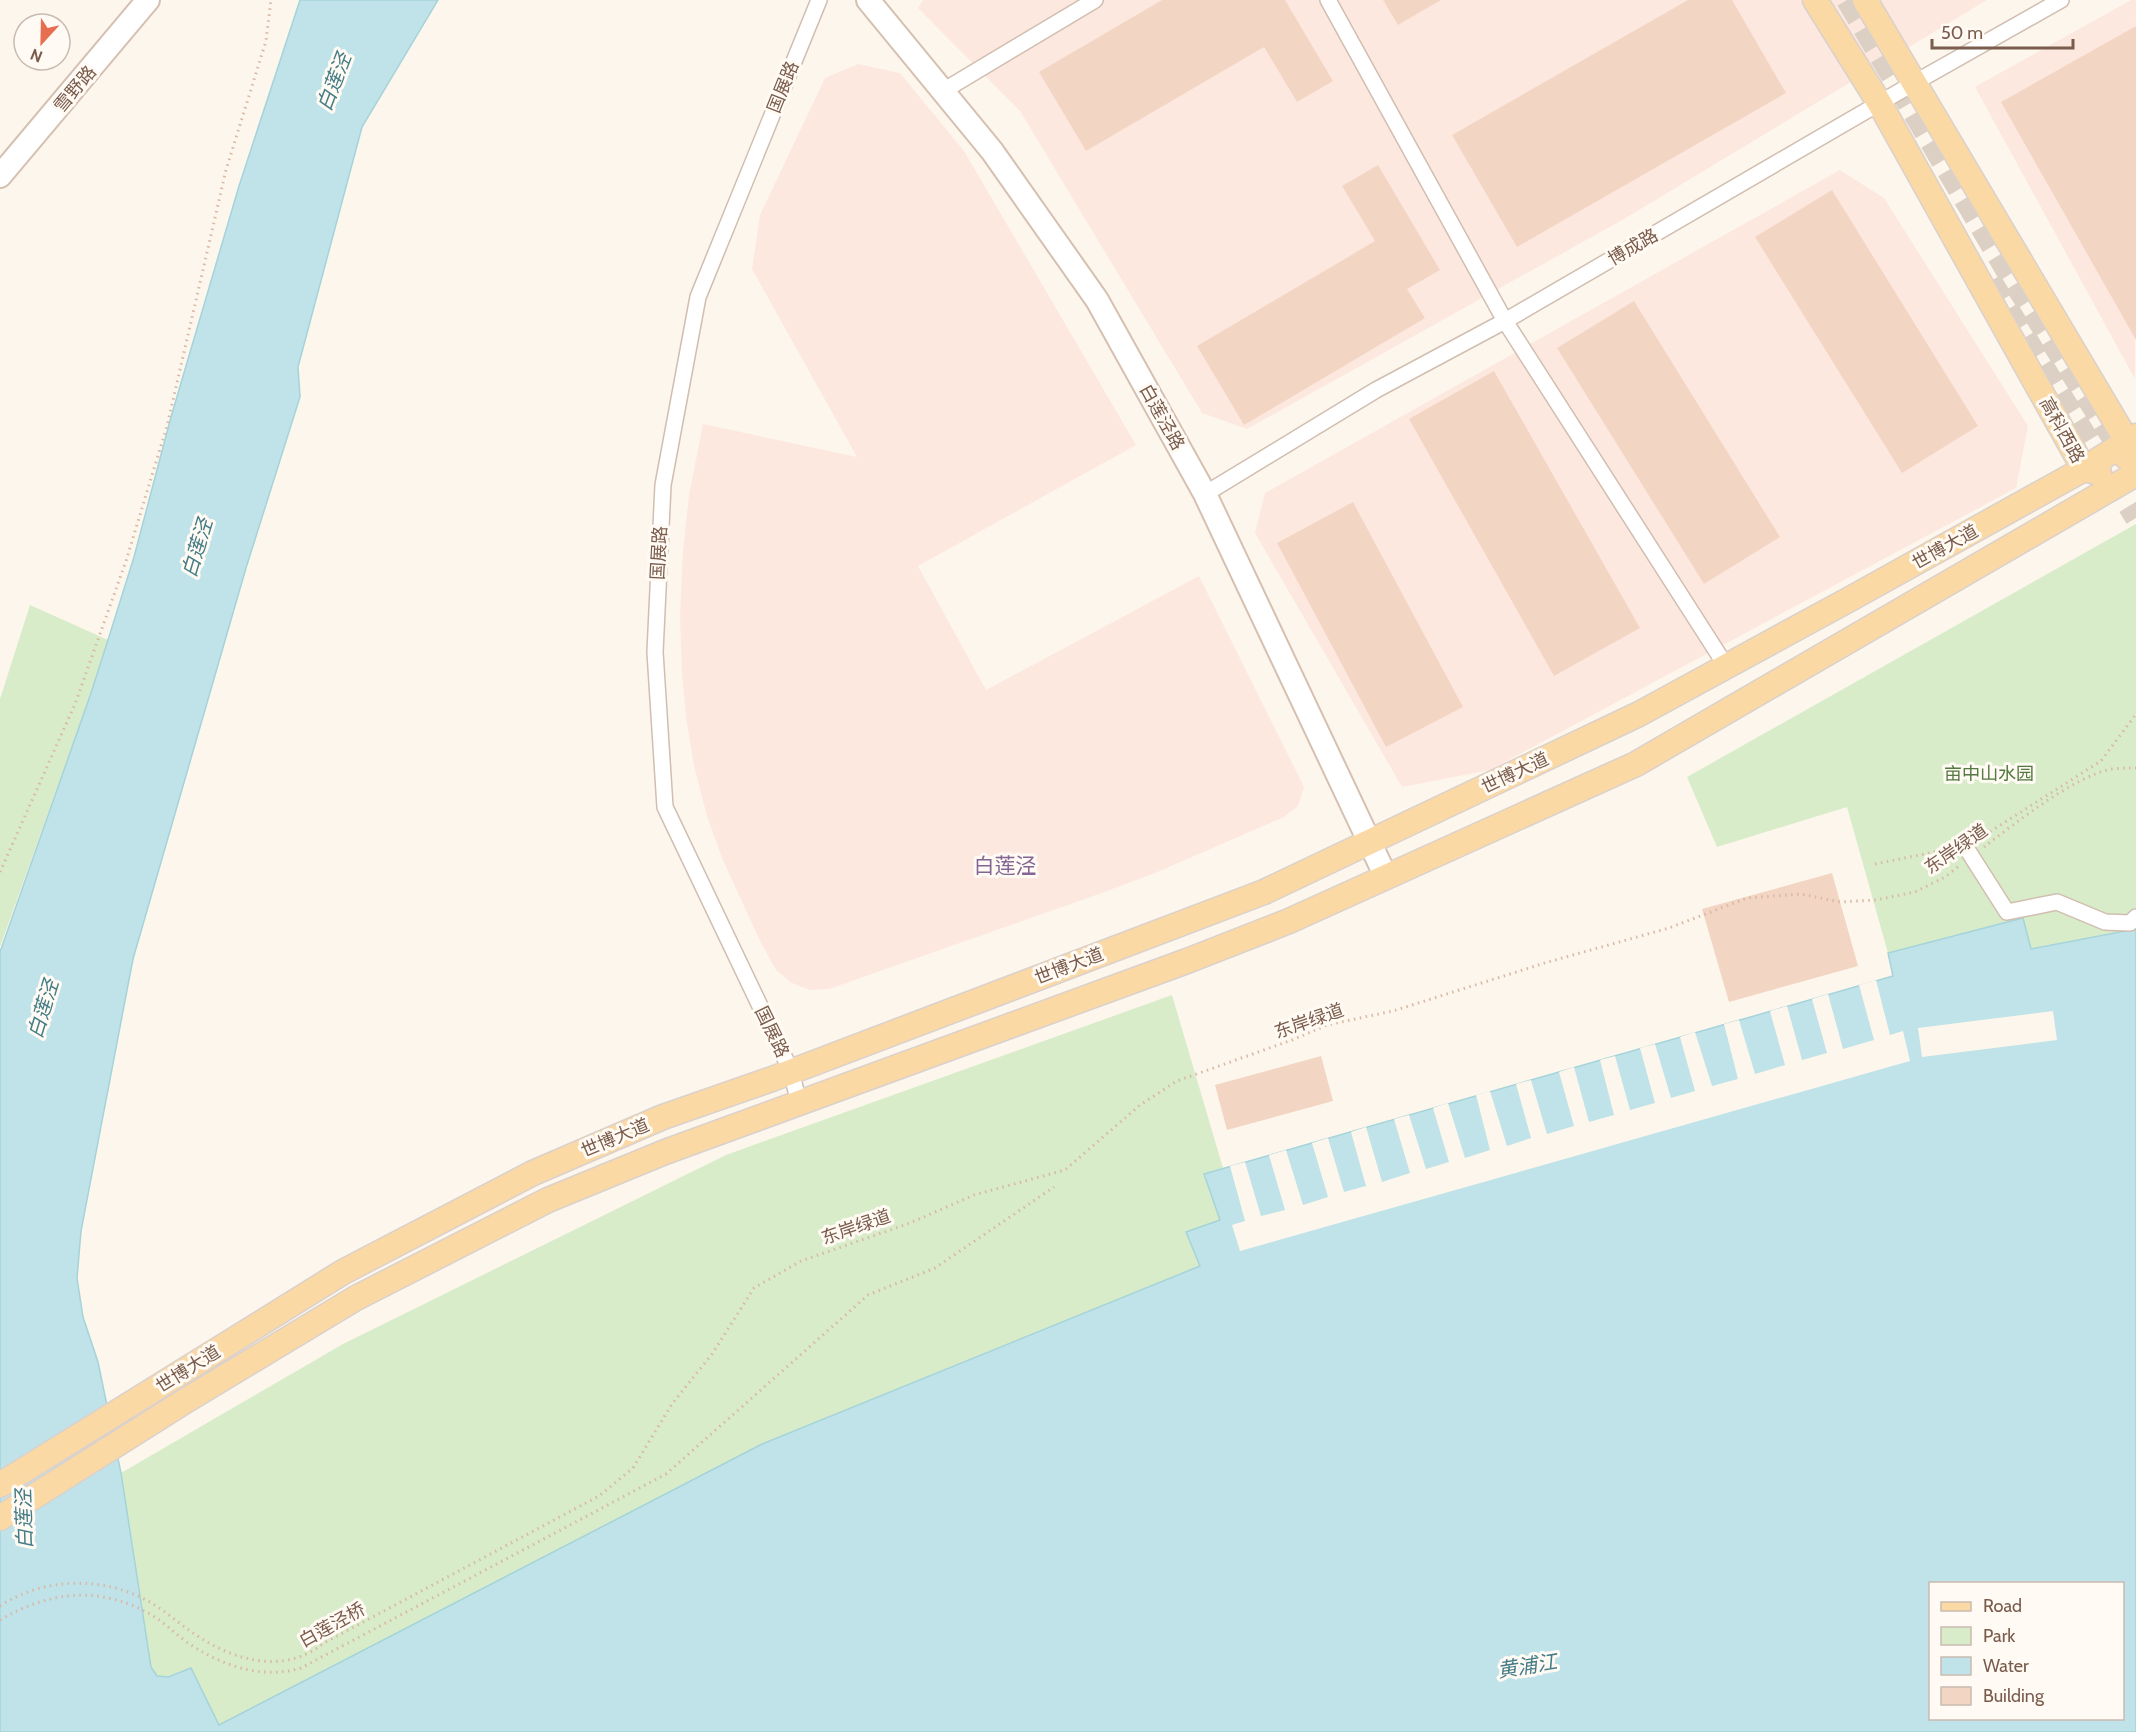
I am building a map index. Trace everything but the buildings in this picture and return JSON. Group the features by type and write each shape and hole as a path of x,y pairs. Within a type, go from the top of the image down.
{"main road":[{"name":"高科西路","path":"1815,0 1880,104 2084,469 2130,477"},
{"path":"1865,0 2132,439 2130,477"},
{"name":"世博大道","path":"0,1485 343,1272 533,1173 663,1118 1264,892 1639,714 2084,469 2132,439"},
{"name":"世博大道","path":"0,1518 185,1401 356,1298 548,1200 665,1152 799,1102 1187,962 1289,921 1636,764 2130,477"}],"street":[{"name":"雪野路","path":"0,176 148,0"},
{"name":"国展路","path":"799,1102 791,1071 665,807 655,652 663,485 698,297 819,0"},
{"path":"943,91 1095,0"},
{"path":"1328,0 1505,321 1726,666"},
{"name":"博成路","path":"1205,495 1376,390 1505,321 1880,104 1914,82 2061,0"},
{"name":"白莲泾路","path":"877,3 943,91 992,151 1098,300 1205,495 1386,877"},
{"path":"1969,851 2007,912 2056,902 2105,922 2130,923 2136,917"}],"path":[{"path":"0,872 75,704 126,561 168,426 226,170 266,41 271,0"},
{"path":"1875,864 1969,851 1985,836 2101,761 2136,714"},
{"name":"东岸绿道","path":"599,1496 633,1468 672,1404 712,1354 754,1288 801,1261 910,1223 974,1195 1065,1170 1140,1105 1177,1081 1292,1040 1327,1025 1392,1011 1548,962 1669,928 1747,898 1801,894 1840,902 1876,900 1915,892 1945,876 1969,851 2086,778 2112,769 2136,768"},
{"path":"0,1620 30,1605 52,1598 76,1595 106,1597 149,1613 188,1643 233,1665 259,1672 285,1672 301,1668 666,1474 868,1295 935,1268 1054,1187"},
{"name":"白莲泾桥","path":"0,1606 21,1595 53,1586 81,1583 107,1586 143,1598 210,1644 239,1657 262,1662 286,1661 305,1656 324,1643 599,1496"}],"shaded area":[{"path":"923,0 1987,0 1624,219 1247,429 1202,413 1020,111 918,8"},
{"path":"2131,0 2136,0 2135,379 1975,87"},
{"path":"858,64 900,73 964,151 1136,445 918,566 986,690 1199,576 1304,787 1298,806 1284,817 1155,873 829,989 810,990 792,983 776,970 722,858 707,816 694,766 682,673 680,615 683,551 689,495 703,424 857,457 752,269 760,215 825,78"},
{"path":"1840,170 1884,198 2028,426 2016,488 1490,770 1402,787 1255,533 1265,493"}],"green space":[{"name":"亩中山水园","path":"2136,524 2136,929 2031,949 2022,918 1888,953 1847,807 1717,847 1687,777"},
{"path":"30,605 108,640 0,947 0,699"},
{"path":"1172,995 1223,1168 1204,1175 1221,1220 1200,1266 762,1444 219,1725 191,1668 162,1678 152,1672 121,1473 343,1344 726,1155"}],"water":[{"name":"黄浦江","path":"300,0 438,0 362,127 298,367 300,397 246,568 133,959 81,1231 77,1278 83,1317 98,1362 121,1473 151,1667 157,1676 168,1677 191,1668 219,1725 762,1444 1200,1266 1186,1232 1220,1220 1204,1174 1893,976 1888,953 2023,918 2031,949 2136,929 2136,1732 0,1732 0,952 90,696 134,557 171,417 239,186"}],"pier":[{"path":"1876,980 1890,1035 1903,1031 1910,1061 1240,1251 1232,1225 1245,1221 1230,1166 1245,1162 1261,1216 1285,1210 1269,1155 1286,1150 1303,1205 1328,1197 1312,1143 1328,1138 1344,1192 1366,1186 1351,1132 1366,1127 1382,1182 1410,1173 1394,1119 1409,1115 1426,1169 1449,1162 1433,1108 1448,1103 1465,1158 1490,1150 1476,1095 1490,1091 1507,1146 1531,1138 1516,1084 1531,1080 1547,1134 1574,1126 1559,1072 1574,1067 1589,1122 1614,1115 1600,1060 1615,1056 1630,1110 1655,1103 1640,1048 1655,1044 1671,1098 1695,1091 1680,1037 1695,1032 1712,1086 1738,1079 1724,1024 1739,1020 1755,1074 1785,1065 1770,1011 1787,1006 1802,1060 1827,1053 1812,999 1828,994 1843,1049 1874,1040 1859,985"},
{"path":"2053,1011 2057,1040 1922,1057 1918,1028"}],"tunnel":[{"path":"1847,0 2008,273 2117,445"},
{"path":"1991,281 2136,518"}],"district":[{"name":"白莲泾","path":"1005,865"}]}
